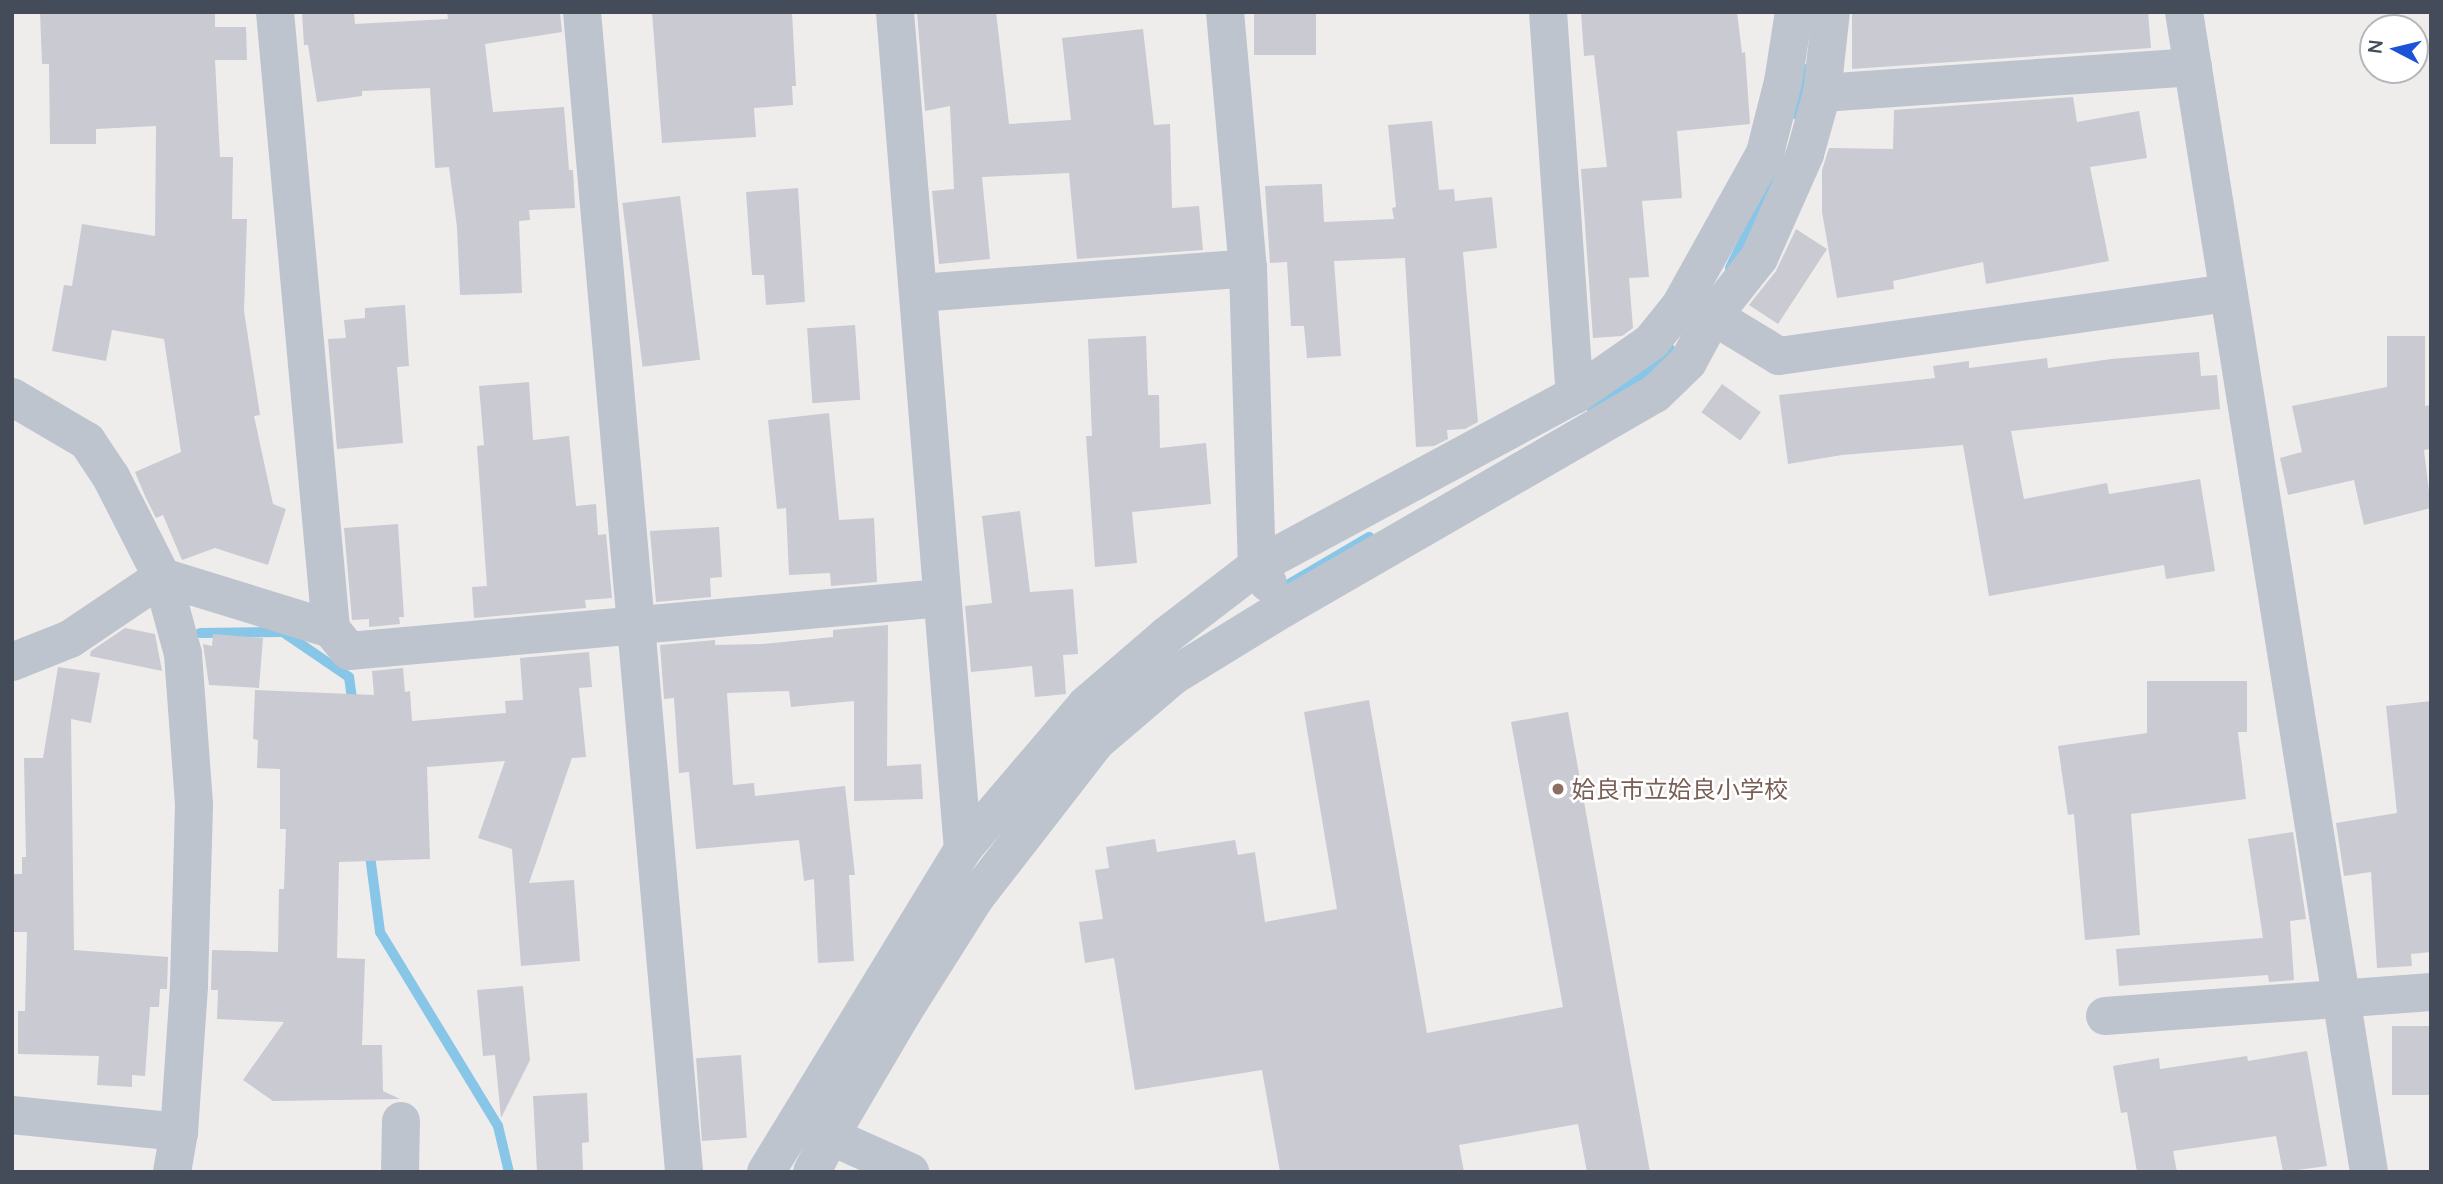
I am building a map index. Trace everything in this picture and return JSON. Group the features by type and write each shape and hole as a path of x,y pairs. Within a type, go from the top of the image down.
{"street":[{"path":"275,12 331,629"},
{"path":"582,12 684,1172"},
{"path":"894,12 963,849"},
{"path":"1225,12 1248,268 1258,566 1284,608"},
{"path":"1548,12 1575,395"},
{"path":"766,1172 963,849 1086,705 1167,635 1258,566 1575,395 1651,342 1680,306 1765,153 1783,82 1794,12"},
{"path":"812,1172 830,1136 975,898 1097,741 1173,676 1284,608 1655,394 1688,362 1713,316 1759,258 1805,153 1822,93 1831,12"},
{"path":"2184,12 2370,1172"},
{"path":"1822,93 2193,67"},
{"path":"919,293 1248,268"},
{"path":"1713,316 1779,356 2228,293"},
{"path":"12,397 87,441 111,477 162,577 183,654 194,805 189,986 178,1132 172,1172"},
{"path":"162,577 331,629 349,650 942,598"},
{"path":"12,662 70,639 162,577"},
{"path":"2105,1016 2431,992"},
{"path":"12,1115 178,1132"},
{"path":"400,1172 401,1121"},
{"path":"830,1136 910,1172"}],"building":[{"path":"40,12 215,12 215,27 246,27 247,60 215,60 220,157 233,157 232,219 247,219 244,311 260,415 254,416 273,504 286,509 268,565 215,548 182,560 163,515 156,518 145,496 135,472 181,452 164,339 112,330 106,361 52,351 64,285 72,286 82,224 155,236 156,126 96,129 96,144 50,144 49,64 42,64"},
{"path":"302,12 354,12 355,24 448,19 447,12 560,12 562,32 485,44 493,112 564,107 569,170 573,170 575,208 529,210 530,220 519,221 522,293 460,295 457,227 449,167 435,168 430,88 362,91 362,96 317,102 308,45 304,45"},
{"path":"652,12 792,12 796,86 792,86 793,105 754,108 756,137 662,143"},
{"path":"917,12 996,12 1009,124 1071,120 1062,38 1143,29 1154,125 1170,124 1172,208 1199,206 1203,250 1077,259 1069,173 982,177 990,259 939,264 932,191 954,189 950,106 925,111"},
{"path":"1254,12 1316,12 1316,55 1254,55"},
{"path":"1581,12 1737,12 1742,53 1745,52 1750,124 1677,131 1682,198 1642,201 1649,277 1629,278 1633,328 1622,336 1593,338 1581,169 1607,167 1594,55 1584,56"},
{"path":"1852,12 2148,12 2151,48 1852,69"},
{"path":"2073,97 2077,122 2139,111 2147,158 2090,167 2109,261 1986,284 1983,262 1893,281 1894,289 1837,298 1822,212 1822,170 1829,148 1893,149 1894,110"},
{"path":"1432,121 1439,190 1454,189 1455,201 1492,197 1497,248 1463,252 1478,422 1465,429 1447,430 1448,439 1434,446 1416,447 1405,258 1334,261 1341,356 1307,358 1304,326 1291,326 1287,262 1270,263 1265,186 1322,184 1324,222 1394,219 1392,208 1396,207 1388,125"},
{"path":"798,188 805,302 766,305 764,275 752,275 746,192"},
{"path":"680,196 700,360 643,367 622,203"},
{"path":"1796,229 1827,249 1778,324 1749,305 1776,271"},
{"path":"405,305 409,366 397,367 403,443 337,449 328,339 346,338 344,320 365,318 365,308"},
{"path":"855,325 860,400 812,403 807,328"},
{"path":"1146,336 1148,395 1159,395 1160,448 1206,443 1211,504 1132,512 1137,563 1095,567 1086,436 1092,436 1088,339"},
{"path":"2387,336 2425,336 2425,406 2431,405 2431,449 2424,450 2431,508 2364,525 2354,480 2288,495 2280,458 2302,452 2292,406 2387,387"},
{"path":"2199,352 2201,376 2217,375 2220,409 2011,431 2024,499 2107,483 2109,494 2200,479 2215,571 2166,579 2164,565 1989,596 1963,445 1842,455 1788,464 1779,395 1935,378 1933,366 1969,361 1969,368 2047,358 2048,368 2111,359"},
{"path":"529,382 533,440 569,436 576,506 596,504 598,535 606,534 612,598 585,600 586,608 474,618 472,587 487,586 477,446 484,445 479,386"},
{"path":"1722,384 1761,412 1740,441 1701,412"},
{"path":"829,413 839,520 874,518 877,582 831,586 830,573 789,575 786,508 777,509 768,420"},
{"path":"1020,511 1030,592 1073,589 1078,654 1063,655 1066,694 1035,697 1032,666 971,672 965,606 992,603 982,516"},
{"path":"398,524 404,617 399,617 400,624 369,627 369,619 352,620 344,528"},
{"path":"719,527 722,577 710,578 711,597 656,602 650,531"},
{"path":"888,625 887,766 921,764 923,799 854,801 854,701 791,707 789,691 727,693 733,785 754,783 755,796 845,786 855,875 849,875 854,961 818,963 814,879 804,881 799,840 696,849 689,772 679,773 674,698 664,699 660,645 715,640 715,645 763,644 833,637 833,630"},
{"path":"125,628 155,634 162,671 90,656 91,651"},
{"path":"213,634 263,638 259,688 209,685 203,644 212,646"},
{"path":"589,652 592,687 579,688 586,757 572,758 529,883 574,880 580,961 521,966 512,849 478,838 505,761 427,767 430,859 339,862 337,958 365,959 362,1045 382,1045 383,1091 400,1099 273,1101 243,1080 284,1022 217,1019 218,990 211,990 212,950 278,952 279,889 284,889 286,829 280,829 280,769 257,768 258,740 253,739 255,690 374,695 372,671 403,668 405,692 410,691 412,721 506,713 505,701 523,700 520,658"},
{"path":"58,667 100,673 91,723 71,719 74,950 168,957 167,989 160,989 159,1007 150,1007 145,1076 132,1075 132,1087 97,1085 99,1056 18,1054 18,1011 25,1011 27,932 12,932 12,874 22,874 22,857 26,857 24,758 43,758"},
{"path":"2147,681 2247,681 2247,732 2238,732 2246,799 2131,814 2140,935 2085,940 2074,814 2068,815 2058,746 2147,733"},
{"path":"1369,700 1427,1033 1563,1007 1511,722 1568,712 1650,1172 1587,1172 1578,1124 1459,1145 1464,1172 1280,1172 1262,1070 1135,1090 1114,958 1085,963 1079,922 1103,919 1095,870 1109,868 1106,847 1155,839 1157,852 1235,840 1238,855 1255,852 1265,922 1337,909 1304,712"},
{"path":"2431,701 2431,952 2411,954 2412,966 2377,968 2371,872 2344,876 2336,823 2397,813 2386,706"},
{"path":"2293,832 2306,919 2290,921 2294,980 2269,982 2268,975 2119,986 2116,949 2263,938 2248,839"},
{"path":"523,986 530,1060 501,1118 495,1055 483,1056 477,990"},
{"path":"2392,1026 2431,1026 2431,1095 2392,1095"},
{"path":"2307,1051 2327,1166 2283,1172 2276,1136 2173,1151 2177,1172 2137,1172 2127,1112 2121,1113 2113,1066 2159,1058 2160,1069 2247,1056 2248,1061"},
{"path":"741,1055 747,1138 702,1141 696,1058"},
{"path":"587,1093 589,1142 582,1143 583,1172 537,1172 533,1096"}],"waterway":[{"path":"1797,115 1807,69"},
{"path":"1730,268 1776,173"},
{"path":"1592,410 1656,364 1670,348"},
{"path":"1277,591 1369,537"},
{"path":"200,633 283,632 349,677 353,707"},
{"path":"369,848 380,932 498,1126 509,1172"}],"place":[{"name":"姶良市立姶良小学校","path":"1558,789"}]}
